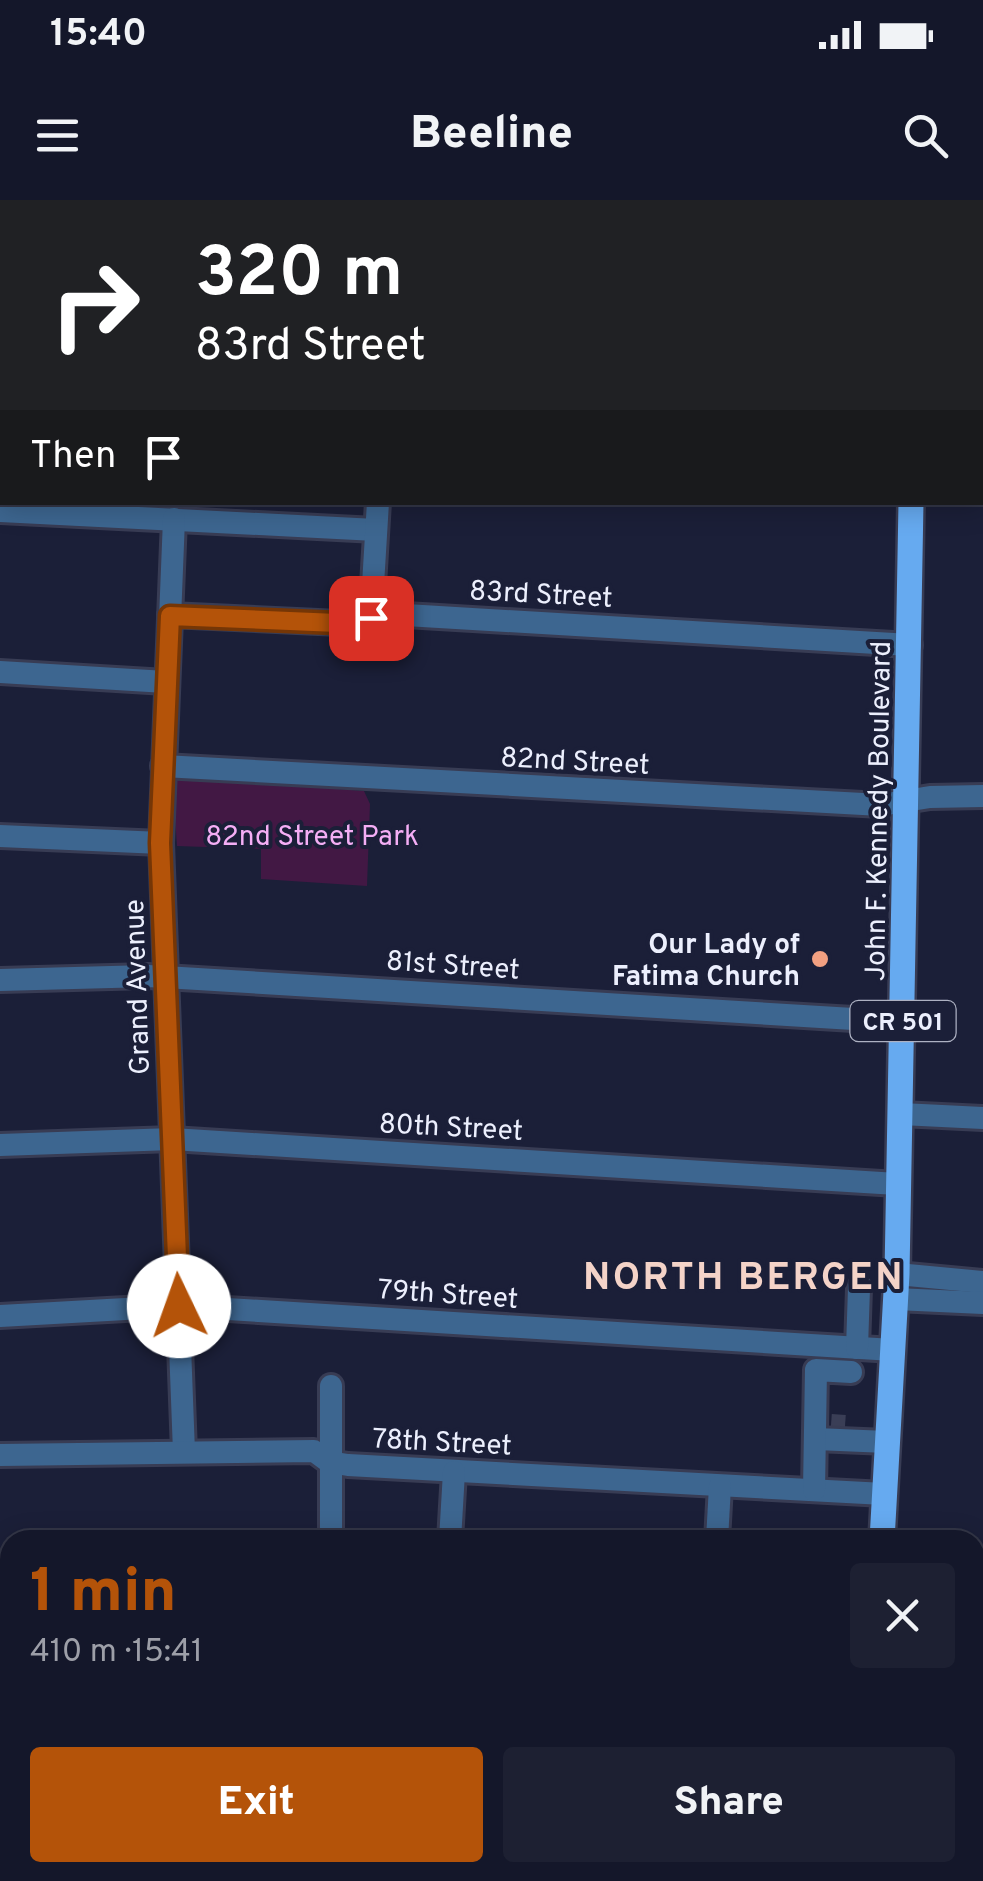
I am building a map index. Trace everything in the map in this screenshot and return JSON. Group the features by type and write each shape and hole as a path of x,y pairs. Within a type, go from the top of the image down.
{"main road":[{"name":"John F. Kennedy Boulevard","path":"882,1530 896,1292 911,505"}],"street":[{"path":"371,618 378,505"},
{"path":"0,512 65,509 174,519 225,512 376,530"},
{"name":"Grand Avenue","path":"174,519 160,843 184,1452"},
{"name":"83rd Street","path":"170,616 361,624 389,614 910,645"},
{"path":"0,672 166,682"},
{"name":"82nd Street","path":"163,766 843,804 881,805 930,797 983,796"},
{"path":"0,836 160,843"},
{"name":"81st Street","path":"0,980 166,976 903,1022"},
{"path":"900,1114 983,1118"},
{"name":"80th Street","path":"0,1145 172,1139 897,1184"},
{"path":"857,1348 859,1296 983,1282"},
{"path":"896,1292 983,1303"},
{"name":"79th Street","path":"0,1316 179,1306 893,1350"},
{"path":"814,1490 833,1431 816,1370 851,1372"},
{"path":"331,1386 331,1530"},
{"path":"833,1431 888,1435"},
{"name":"78th Street","path":"0,1455 314,1450 329,1462 454,1472 884,1494"},
{"path":"451,1530 454,1472"},
{"path":"718,1530 720,1486"}],"green space":[{"name":"82nd Street Park","path":"179,777 364,791 370,804 367,886 261,879 261,849 177,846 173,782"}],"tunnel":[{"path":"831,1425 845,1426"}],"place":[{"name":"Our Lady of Fatima Church","path":"820,959"}],"district":[{"name":"NORTH BERGEN","path":"744,1276"}],"route":[{"path":"179,1306 160,843 170,616 361,624 371,618"}]}
